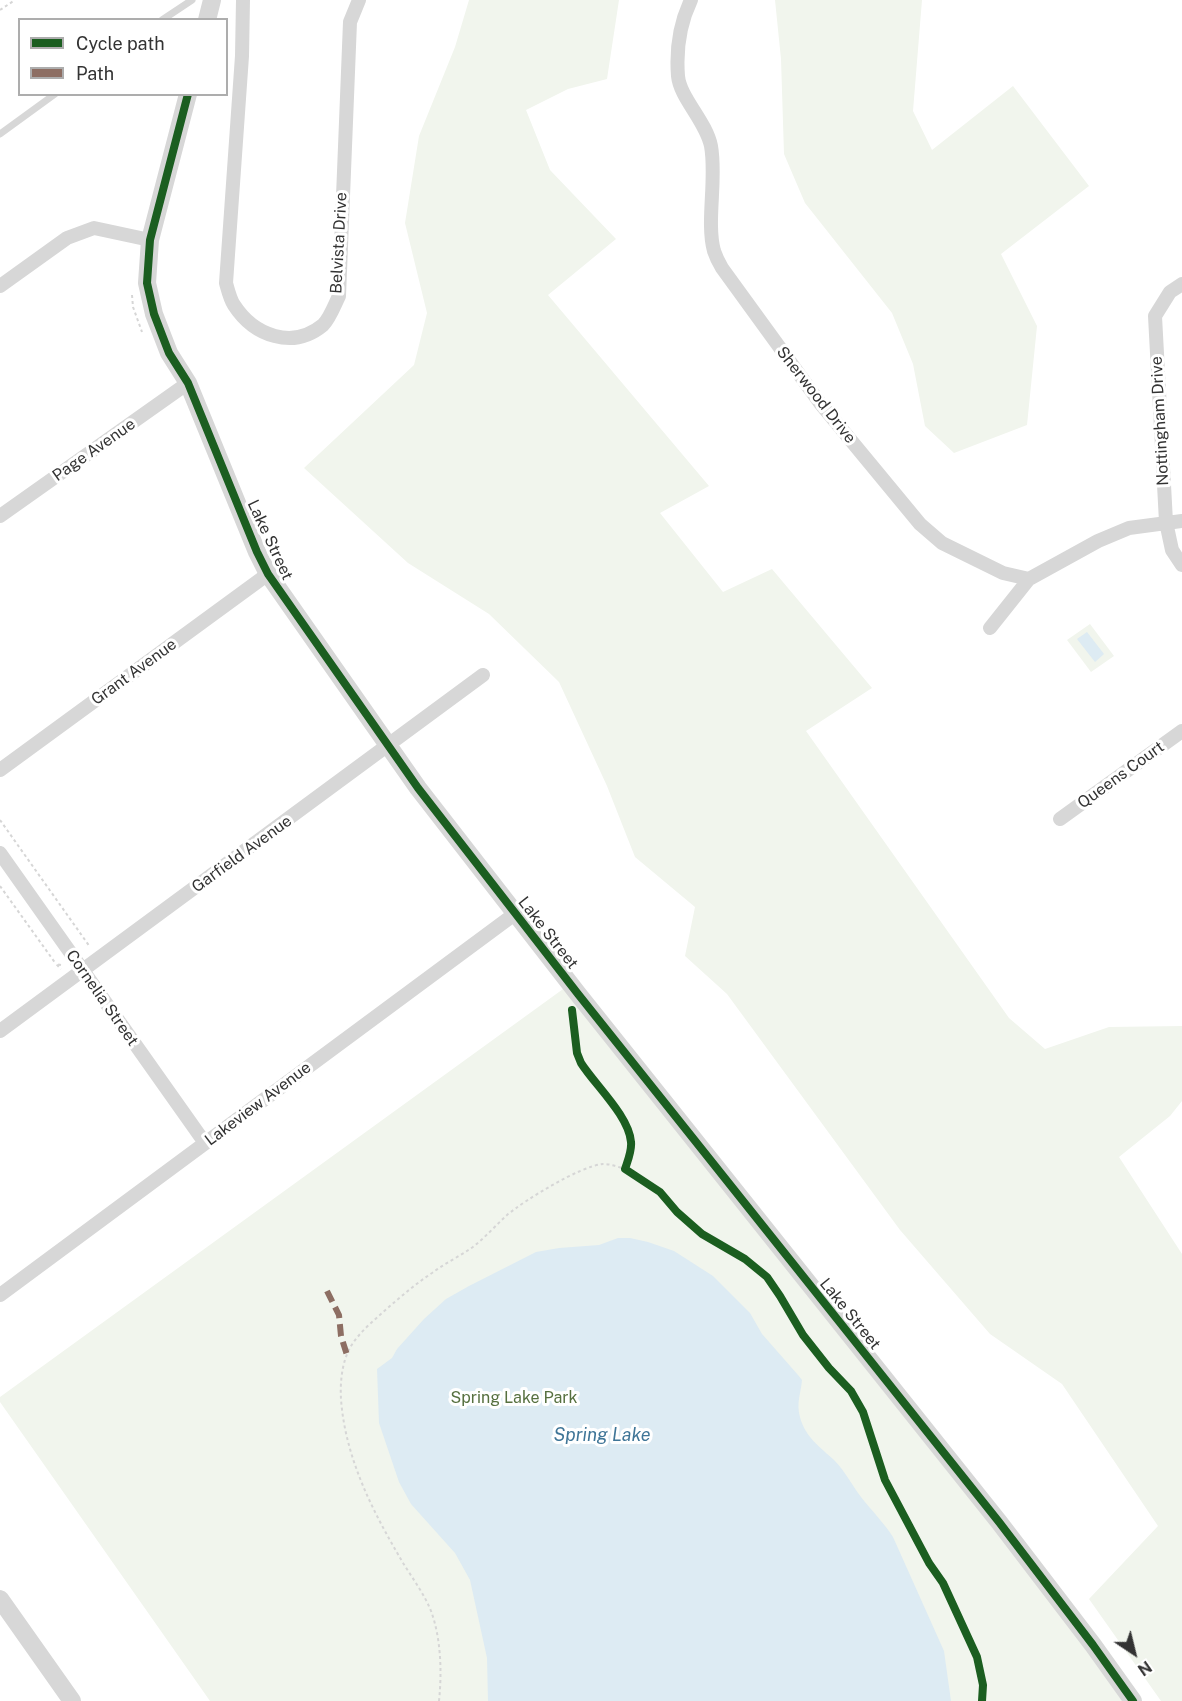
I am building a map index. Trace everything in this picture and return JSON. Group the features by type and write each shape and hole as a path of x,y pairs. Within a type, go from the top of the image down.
{"street":[{"path":"208,18 212,0"},
{"name":"Belvista Drive","path":"243,0 242,56 226,283 233,304 250,325 278,338 303,337 325,324 339,296 350,22 359,0"},
{"name":"Sherwood Drive","path":"691,0 684,15 678,46 679,80 707,130 711,146 712,233 714,251 722,268 820,403 920,524 942,543 1003,573 1029,579"},
{"name":"Lake Street","path":"187,96 150,240 147,283 154,314 170,354 188,383 268,574 388,746 578,994 999,1522 1133,1701"},
{"path":"0,286 67,238 94,228 150,240"},
{"name":"Nottingham Drive","path":"1182,284 1170,292 1155,316 1166,522 1172,550 1182,565"},
{"name":"Page Avenue","path":"0,516 188,383"},
{"path":"990,628 1029,579 1098,541 1129,528 1182,521"},
{"name":"Grant Avenue","path":"0,770 268,574"},
{"name":"Garfield Avenue","path":"0,1031 483,675"},
{"name":"Queens Court","path":"1060,819 1182,732"},
{"name":"Cornelia Street","path":"0,854 205,1143"},
{"name":"Lakeview Avenue","path":"0,1295 516,913"},
{"path":"0,1599 72,1701"}],"lane":[{"path":"165,18 192,0"},
{"path":"0,134 52,96"}],"path":[{"path":"0,10 15,0"},
{"path":"0,820 90,947 95,962"},
{"path":"0,886 56,964"},
{"path":"625,1169 629,1158"},
{"path":"440,1701 436,1628 430,1610 378,1519 354,1460 341,1398 347,1354 359,1336 404,1294 435,1270 473,1247 523,1204 560,1181 595,1166 605,1164 633,1173"}],"green space":[{"path":"469,0 619,0 607,79 568,89 526,110 550,170 616,239 548,295 709,486 660,513 723,592 772,569 872,688 806,731 1009,1018 1045,1049 1109,1027 1182,1026 1182,1101 1170,1116 1119,1157 1182,1254 1182,1701 1161,1701 1089,1599 1158,1526 1062,1384 990,1334 900,1230 727,994 685,956 695,907 635,857 607,786 559,682 489,614 408,563 304,468 414,365 427,313 405,223 419,136 455,47"},
{"path":"775,0 922,0 913,111 932,150 1013,86 1089,186 1001,254 1037,326 1027,425 954,453 925,426 913,364 892,313 805,203 784,154 781,59"},
{"path":"1090,624 1114,656 1091,672 1067,640"},
{"name":"Spring Lake Park","path":"570,984 1133,1701 210,1701 0,1402 0,1397"}],"water":[{"path":"1087,632 1104,654 1095,662 1077,639"},
{"name":"Spring Lake","path":"618,1238 648,1242 674,1251 713,1276 750,1313 762,1334 802,1380 798,1407 802,1424 814,1441 842,1469 893,1537 944,1651 951,1701 488,1701 487,1658 470,1580 455,1553 411,1504 399,1482 379,1423 377,1369 392,1358 397,1349 424,1319 446,1299 469,1286 536,1252 599,1245"}],"marked path":[{"path":"327,1291 339,1315 341,1336 347,1355"}],"cycle path":[{"path":"187,96 150,240 147,283 154,314 169,353 188,383 268,574 418,788 578,994 999,1522 1133,1701"},
{"path":"572,1010 577,1053 581,1063 618,1111 629,1132 631,1149 625,1169 660,1192 677,1212 702,1234 745,1259 767,1277 803,1335 851,1391 863,1412 885,1480 929,1563 943,1583 977,1657 983,1685 982,1701"}]}
